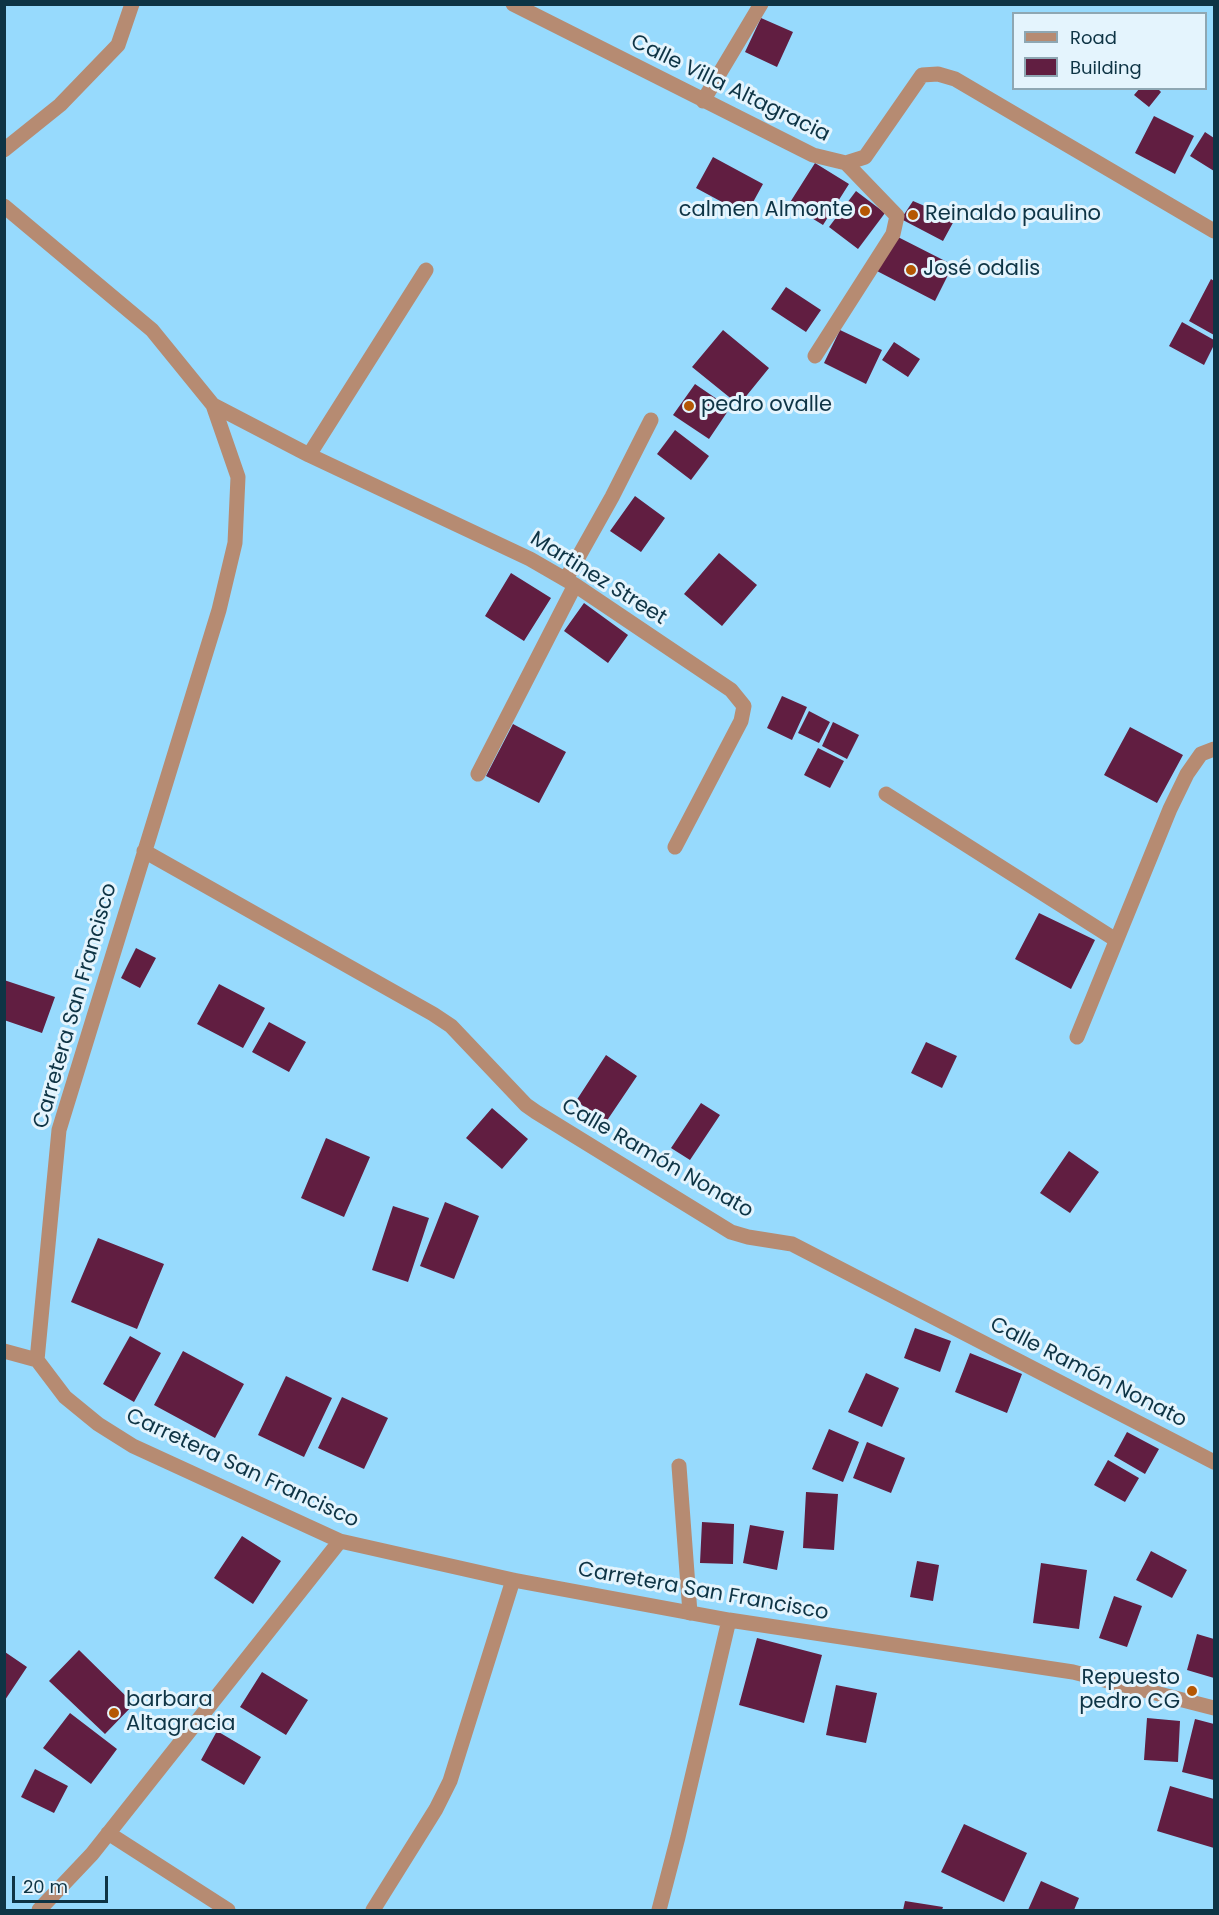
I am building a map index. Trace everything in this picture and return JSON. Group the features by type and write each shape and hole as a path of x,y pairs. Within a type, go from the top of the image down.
{"street":[{"path":"4,150 60,105 118,45 132,4"},
{"name":"Calle Villa Altagracia","path":"513,4 813,155 846,164 865,158 922,75 938,74 955,79 1215,231"},
{"path":"703,101 761,4"},
{"path":"815,356 893,234 897,216 846,164"},
{"name":"Carretera San Francisco","path":"4,206 152,330 213,405 238,477 235,543 219,610 59,1130 37,1360 65,1397 98,1424 124,1440 340,1541 513,1580 729,1620 1073,1672 1215,1708"},
{"path":"309,455 426,270"},
{"name":"Martinez Street","path":"213,405 309,455 530,559 571,582 731,690 744,706 741,721 675,847"},
{"path":"478,774 651,420"},
{"path":"1077,1037 1170,809 1187,774 1201,754 1215,750"},
{"path":"886,794 1116,940"},
{"name":"Calle Ramón Nonato","path":"144,851 442,1020 467,1042 526,1105 731,1232 792,1244 1215,1462"},
{"path":"4,1351 37,1360"},
{"path":"679,1466 690,1613"},
{"path":"39,1911 92,1854 340,1541"},
{"path":"373,1911 436,1809 450,1781 513,1580"},
{"path":"659,1911 729,1620"},
{"path":"108,1833 228,1911"}],"building":[{"path":"761,18 793,32 777,67 745,52"},
{"path":"1138,90 1159,90 1161,92 1149,107 1134,95"},
{"path":"1154,116 1194,136 1175,174 1135,153"},
{"path":"1205,132 1214,138 1214,171 1190,156"},
{"path":"713,157 763,184 746,215 696,188"},
{"path":"815,163 849,184 823,225 789,204"},
{"path":"856,191 885,213 858,249 829,227"},
{"path":"913,201 955,219 943,241 901,219"},
{"path":"894,235 953,265 935,301 875,270"},
{"path":"1211,279 1214,281 1214,335 1189,321"},
{"path":"786,287 821,310 806,332 771,309"},
{"path":"1182,322 1214,340 1214,345 1204,365 1169,346"},
{"path":"723,330 769,368 739,405 692,367"},
{"path":"840,330 882,350 866,384 824,363"},
{"path":"894,342 920,359 908,377 882,360"},
{"path":"695,384 730,408 709,439 673,415"},
{"path":"675,430 709,456 691,480 657,454"},
{"path":"635,496 665,518 641,552 610,531"},
{"path":"719,553 757,585 722,626 684,594"},
{"path":"511,573 551,598 524,641 485,616"},
{"path":"584,603 628,635 608,663 564,631"},
{"path":"782,696 807,707 792,740 767,728"},
{"path":"809,711 830,722 819,743 798,733"},
{"path":"833,722 859,735 847,759 822,746"},
{"path":"513,724 566,752 539,803 486,776"},
{"path":"1130,727 1183,755 1157,803 1104,775"},
{"path":"818,748 844,761 830,788 804,775"},
{"path":"1039,913 1095,940 1071,989 1015,959"},
{"path":"136,948 156,958 140,988 121,978"},
{"path":"4,980 55,997 42,1033 4,1020"},
{"path":"219,984 265,1008 243,1048 197,1024"},
{"path":"269,1022 306,1042 289,1072 252,1052"},
{"path":"926,1042 957,1056 942,1088 911,1073"},
{"path":"606,1055 637,1076 606,1122 576,1101"},
{"path":"701,1103 720,1115 690,1160 671,1148"},
{"path":"492,1108 528,1139 502,1169 466,1138"},
{"path":"326,1138 370,1157 344,1217 301,1198"},
{"path":"1069,1151 1099,1172 1070,1213 1040,1193"},
{"path":"445,1202 479,1216 454,1279 420,1266"},
{"path":"393,1206 429,1218 408,1282 372,1270"},
{"path":"98,1238 164,1264 137,1329 71,1302"},
{"path":"915,1328 951,1341 940,1372 904,1358"},
{"path":"130,1336 161,1353 134,1402 103,1384"},
{"path":"183,1351 244,1384 215,1438 154,1405"},
{"path":"970,1353 1022,1374 1007,1413 955,1392"},
{"path":"866,1373 899,1388 882,1427 848,1412"},
{"path":"286,1376 332,1398 304,1457 258,1435"},
{"path":"342,1397 388,1418 364,1469 318,1448"},
{"path":"829,1429 859,1442 843,1482 812,1469"},
{"path":"1127,1432 1159,1449 1145,1474 1114,1456"},
{"path":"867,1442 905,1458 891,1493 853,1478"},
{"path":"1108,1460 1139,1478 1125,1502 1094,1485"},
{"path":"806,1492 838,1494 834,1550 803,1548"},
{"path":"702,1522 734,1524 733,1564 700,1563"},
{"path":"750,1525 784,1531 777,1570 743,1563"},
{"path":"242,1536 281,1561 253,1604 214,1578"},
{"path":"1151,1551 1187,1570 1172,1598 1136,1580"},
{"path":"917,1561 939,1565 933,1601 910,1597"},
{"path":"1041,1563 1087,1570 1079,1629 1033,1623"},
{"path":"1114,1596 1142,1606 1127,1647 1099,1638"},
{"path":"1197,1634 1214,1639 1214,1678 1187,1670"},
{"path":"757,1638 822,1655 804,1723 739,1705"},
{"path":"79,1650 134,1704 105,1734 49,1681"},
{"path":"5,1652 27,1667 5,1700"},
{"path":"262,1672 308,1700 286,1735 240,1707"},
{"path":"836,1685 877,1693 866,1743 826,1735"},
{"path":"70,1713 117,1749 91,1784 43,1748"},
{"path":"1147,1718 1180,1721 1178,1762 1144,1760"},
{"path":"1195,1719 1214,1724 1214,1780 1182,1772"},
{"path":"217,1731 261,1757 244,1785 201,1760"},
{"path":"35,1769 68,1786 54,1813 21,1797"},
{"path":"1170,1786 1214,1799 1214,1848 1157,1831"},
{"path":"964,1824 1027,1853 1004,1902 941,1872"},
{"path":"1041,1881 1079,1898 1074,1910 1028,1910"},
{"path":"905,1901 943,1907 942,1910 903,1910"}],"place":[{"name":"calmen Almonte","path":"865,211"},
{"name":"Reinaldo paulino","path":"913,215"},
{"name":"José odalis","path":"911,270"},
{"name":"pedro ovalle","path":"689,406"},
{"name":"Repuesto pedro CG","path":"1192,1691"},
{"name":"barbara Altagracia","path":"114,1713"}]}
